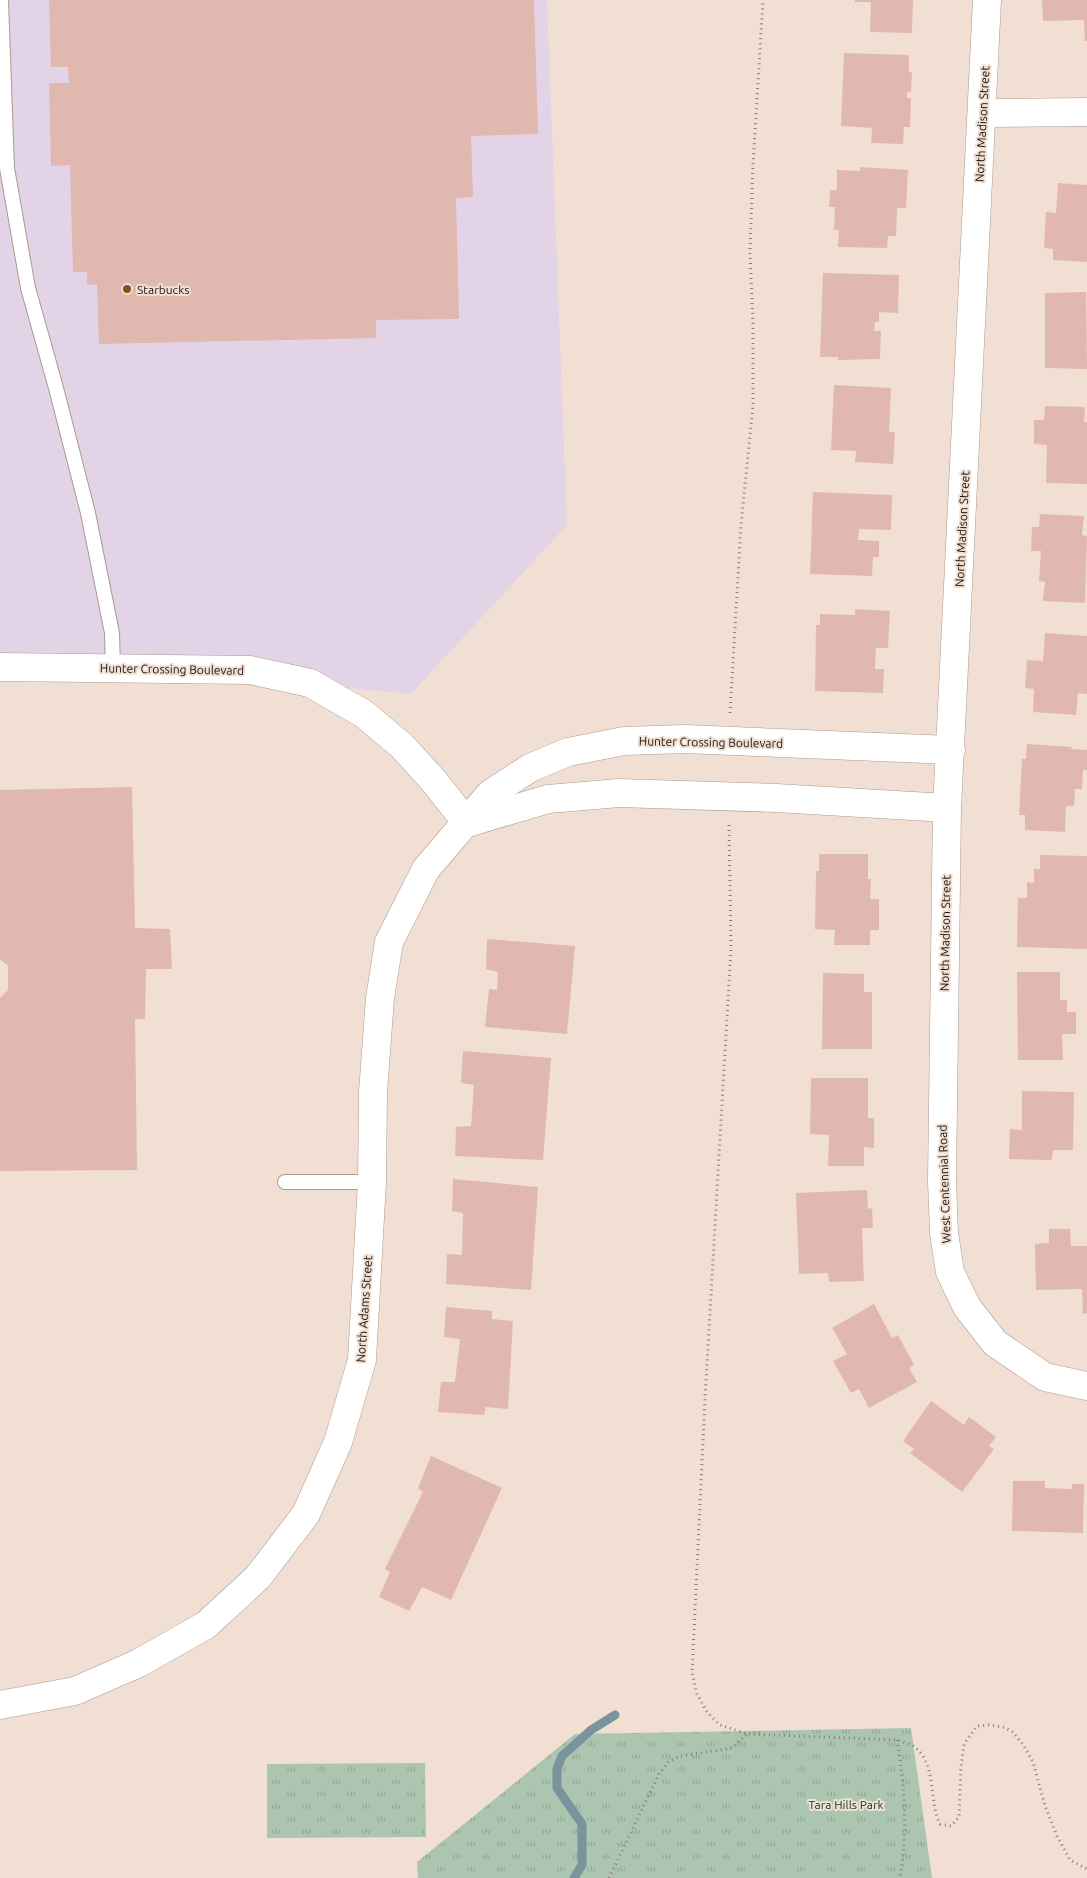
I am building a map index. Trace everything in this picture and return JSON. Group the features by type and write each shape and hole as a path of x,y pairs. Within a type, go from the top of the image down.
{"street":[{"name":"North Madison Street","path":"943,1057 947,808 987,0"},
{"path":"982,113 1087,112"},
{"name":"Hunter Crossing Boulevard","path":"0,667 250,670 310,683 364,714 402,746 433,780 467,823 490,794 530,768 568,752 624,741 728,740 951,750"},
{"path":"467,823 548,799 619,793 728,796 947,808"},
{"name":"North Adams Street","path":"0,1705 75,1691 139,1663 206,1626 258,1577 306,1514 338,1442 362,1360 372,1182 373,1092 380,998 389,942 426,869 467,823"},
{"name":"West Centennial Road","path":"943,1057 942,1181 944,1233 950,1272 967,1307 995,1343 1045,1377 1087,1386"}],"lane":[{"path":"1,0 7,168 28,288 88,513 112,632 113,668"},
{"path":"285,1182 372,1182"}],"path":[{"path":"728,740 741,525 753,406 754,350 750,242 753,155 763,0"},
{"path":"728,796 731,948 692,1672 697,1694 707,1712 720,1725 747,1734 897,1740 912,1746 922,1757 928,1769 935,1814 940,1824 951,1826 959,1817 964,1744 977,1726 1003,1727 1013,1732 1033,1762 1057,1836 1070,1860 1087,1869"},
{"path":"609,1878 660,1774 669,1760 681,1756 732,1748 747,1734"},
{"path":"897,1740 905,1800 904,1846 900,1878"}],"shaded area":[{"path":"0,0 547,0 567,525 411,694 0,654"}],"green space":[{"name":"Tara Hills Park","path":"911,1728 932,1878 418,1878 417,1862 575,1734"},
{"path":"425,1763 426,1837 267,1838 267,1764"}],"building":[{"path":"49,0 534,0 538,134 471,136 473,197 456,198 459,319 376,320 376,338 99,344 97,284 87,285 87,272 73,272 70,165 51,166 49,83 69,83 68,67 51,67"},
{"path":"855,0 913,0 912,33 870,32 871,2 855,2"},
{"path":"1042,0 1087,0 1087,41 1085,41 1084,20 1043,21"},
{"path":"844,53 909,55 909,72 912,72 911,92 907,92 907,98 911,98 910,127 904,127 903,144 871,143 872,128 841,126"},
{"path":"860,167 908,170 906,208 897,208 896,236 888,236 887,248 838,247 839,230 834,230 835,207 829,207 830,190 837,190 837,170 860,171"},
{"path":"1058,183 1087,185 1087,262 1053,260 1053,249 1044,248 1046,212 1056,213"},
{"path":"823,273 899,275 898,313 879,312 879,322 875,322 874,331 881,331 880,359 838,360 838,357 820,357"},
{"path":"1086,292 1087,369 1045,368 1045,293"},
{"path":"834,385 891,388 889,432 895,432 893,464 855,462 856,451 831,450"},
{"path":"1045,406 1085,407 1084,422 1087,422 1087,484 1046,483 1047,445 1034,444 1034,420 1044,420"},
{"path":"813,492 892,495 891,530 859,529 858,540 879,541 879,557 873,557 872,576 810,574"},
{"path":"1040,514 1084,516 1082,535 1087,536 1085,603 1043,601 1045,582 1039,581 1041,551 1031,551 1032,527 1039,527"},
{"path":"855,609 890,611 888,648 876,648 875,669 884,669 883,693 815,691 816,625 820,625 820,614 855,615"},
{"path":"1045,633 1087,636 1087,694 1078,693 1076,715 1033,712 1034,689 1025,688 1027,660 1043,661"},
{"path":"1027,744 1087,750 1087,770 1083,770 1082,789 1075,789 1074,806 1066,806 1065,832 1025,830 1025,815 1019,815 1022,759 1026,759"},
{"path":"132,787 135,928 170,929 172,969 146,969 145,1019 135,1019 137,1170 0,1171 0,998 8,990 8,966 0,959 0,790"},
{"path":"819,854 868,854 868,879 871,879 870,899 879,899 879,930 870,930 870,945 834,945 835,930 815,929 816,871 819,871"},
{"path":"1040,855 1087,856 1087,949 1017,947 1018,898 1027,898 1027,882 1034,883 1034,869 1040,869"},
{"path":"487,939 575,946 567,1034 485,1027 489,989 497,990 498,972 486,969"},
{"path":"1017,972 1060,972 1060,1000 1067,1000 1067,1012 1076,1012 1076,1034 1062,1034 1063,1060 1018,1060"},
{"path":"823,973 864,974 864,992 872,992 872,1049 822,1049"},
{"path":"463,1051 551,1058 543,1160 455,1156 456,1127 471,1126 474,1085 461,1083"},
{"path":"811,1078 868,1078 868,1118 874,1118 874,1148 864,1147 864,1166 828,1166 829,1135 810,1134"},
{"path":"1022,1091 1074,1092 1073,1150 1053,1150 1052,1160 1009,1159 1010,1129 1022,1130"},
{"path":"453,1179 538,1187 531,1290 446,1284 447,1254 462,1255 463,1213 452,1211"},
{"path":"867,1190 868,1209 872,1208 873,1228 862,1228 864,1281 829,1282 828,1273 799,1274 796,1193"},
{"path":"1049,1229 1070,1229 1071,1246 1087,1246 1087,1313 1083,1314 1082,1289 1036,1290 1035,1244 1049,1243"},
{"path":"874,1304 892,1338 898,1335 914,1365 909,1368 917,1382 869,1408 859,1389 851,1393 833,1361 847,1354 832,1328"},
{"path":"446,1307 492,1311 492,1319 513,1321 508,1409 486,1407 484,1415 438,1412 441,1382 455,1382 460,1339 444,1337"},
{"path":"931,1401 964,1425 969,1417 996,1437 989,1446 994,1449 962,1492 910,1453 914,1449 903,1441"},
{"path":"431,1456 502,1488 451,1600 422,1587 409,1611 379,1597 390,1572 385,1569 423,1492 418,1488"},
{"path":"1013,1481 1045,1481 1045,1488 1072,1489 1072,1484 1084,1484 1083,1533 1012,1531"}],"waterway":[{"path":"574,1878 582,1865 582,1824 557,1788 557,1769 562,1756 591,1730 615,1715"}],"place":[{"name":"Starbucks","path":"127,289"}]}
